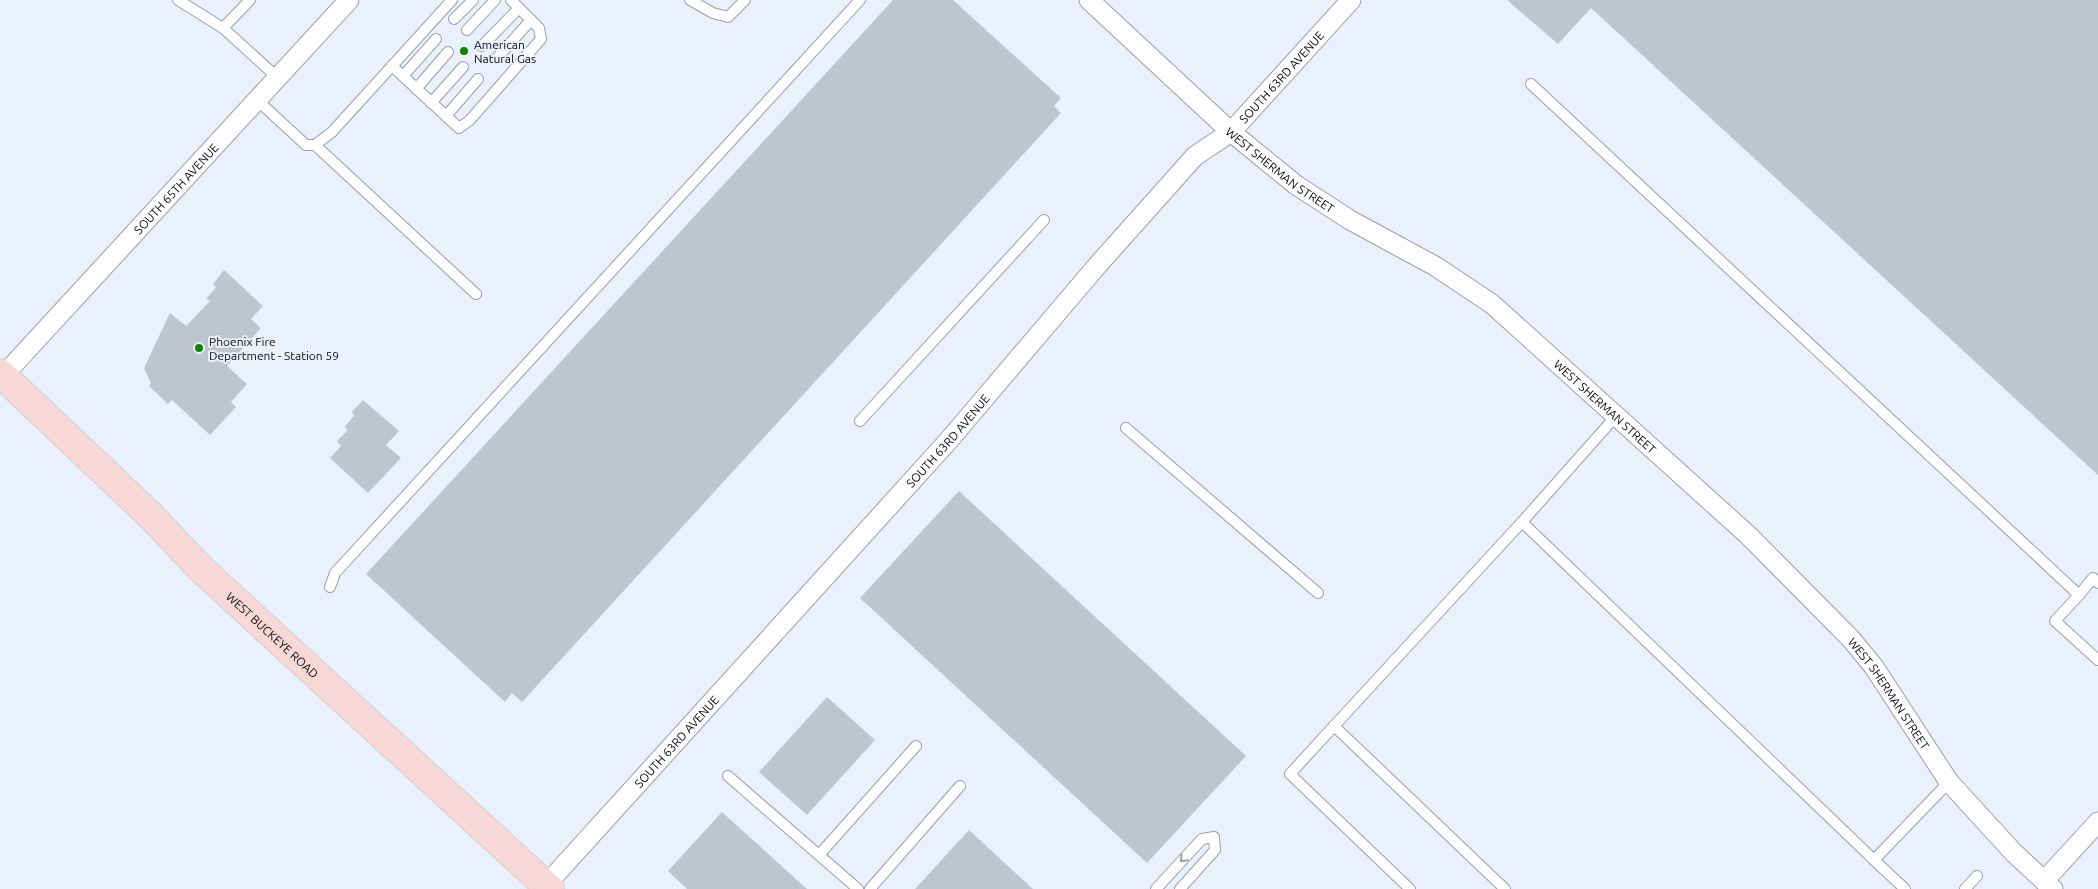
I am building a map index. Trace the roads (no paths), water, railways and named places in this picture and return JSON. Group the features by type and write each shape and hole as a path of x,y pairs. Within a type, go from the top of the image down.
{"main road":[{"name":"WEST BUCKEYE ROAD","path":"2,374 152,517 200,568 548,887"}],"street":[{"name":"SOUTH 65TH AVENUE","path":"2,374 349,0"},
{"name":"WEST SHERMAN STREET","path":"1089,0 1231,132 1296,185 1350,220 1435,266 1492,304 1749,536 1851,639 1874,668 1949,782 1982,820 2049,885"},
{"name":"SOUTH 63RD AVENUE","path":"548,887 929,462 1096,267 1196,156 1231,132 1350,0"},
{"path":"2049,885 2098,822"}],"lane":[{"path":"178,0 224,28 278,78"},
{"path":"224,28 250,0"},
{"path":"257,100 306,145 315,145 332,132 452,0"},
{"path":"454,19 473,0"},
{"path":"467,30 495,0"},
{"path":"392,66 459,128 470,120 542,39 539,28 511,0"},
{"path":"690,0 713,13 728,16 745,0"},
{"path":"330,587 334,573 860,0"},
{"path":"482,46 519,8"},
{"path":"496,59 531,20"},
{"path":"403,76 436,39"},
{"path":"416,89 448,52"},
{"path":"431,103 463,67"},
{"path":"446,116 478,79"},
{"path":"1532,84 2079,594"},
{"path":"315,145 476,294"},
{"path":"860,422 1044,220"},
{"path":"1410,889 1290,774 1522,522 1616,416"},
{"path":"1126,428 1318,593"},
{"path":"1522,522 1905,889"},
{"path":"2098,583 2094,578 2055,621 2098,660"},
{"path":"1334,726 1505,889"},
{"path":"819,855 916,746"},
{"path":"728,776 858,889"},
{"path":"1874,860 1949,782"},
{"path":"870,889 960,786"},
{"path":"1156,889 1202,839 1214,838 1215,850 1180,889"},
{"path":"1965,889 1977,876"}],"place":[{"name":"American Natural Gas","path":"464,51"},
{"name":"Phoenix Fire Department - Station 59","path":"199,348"}]}
